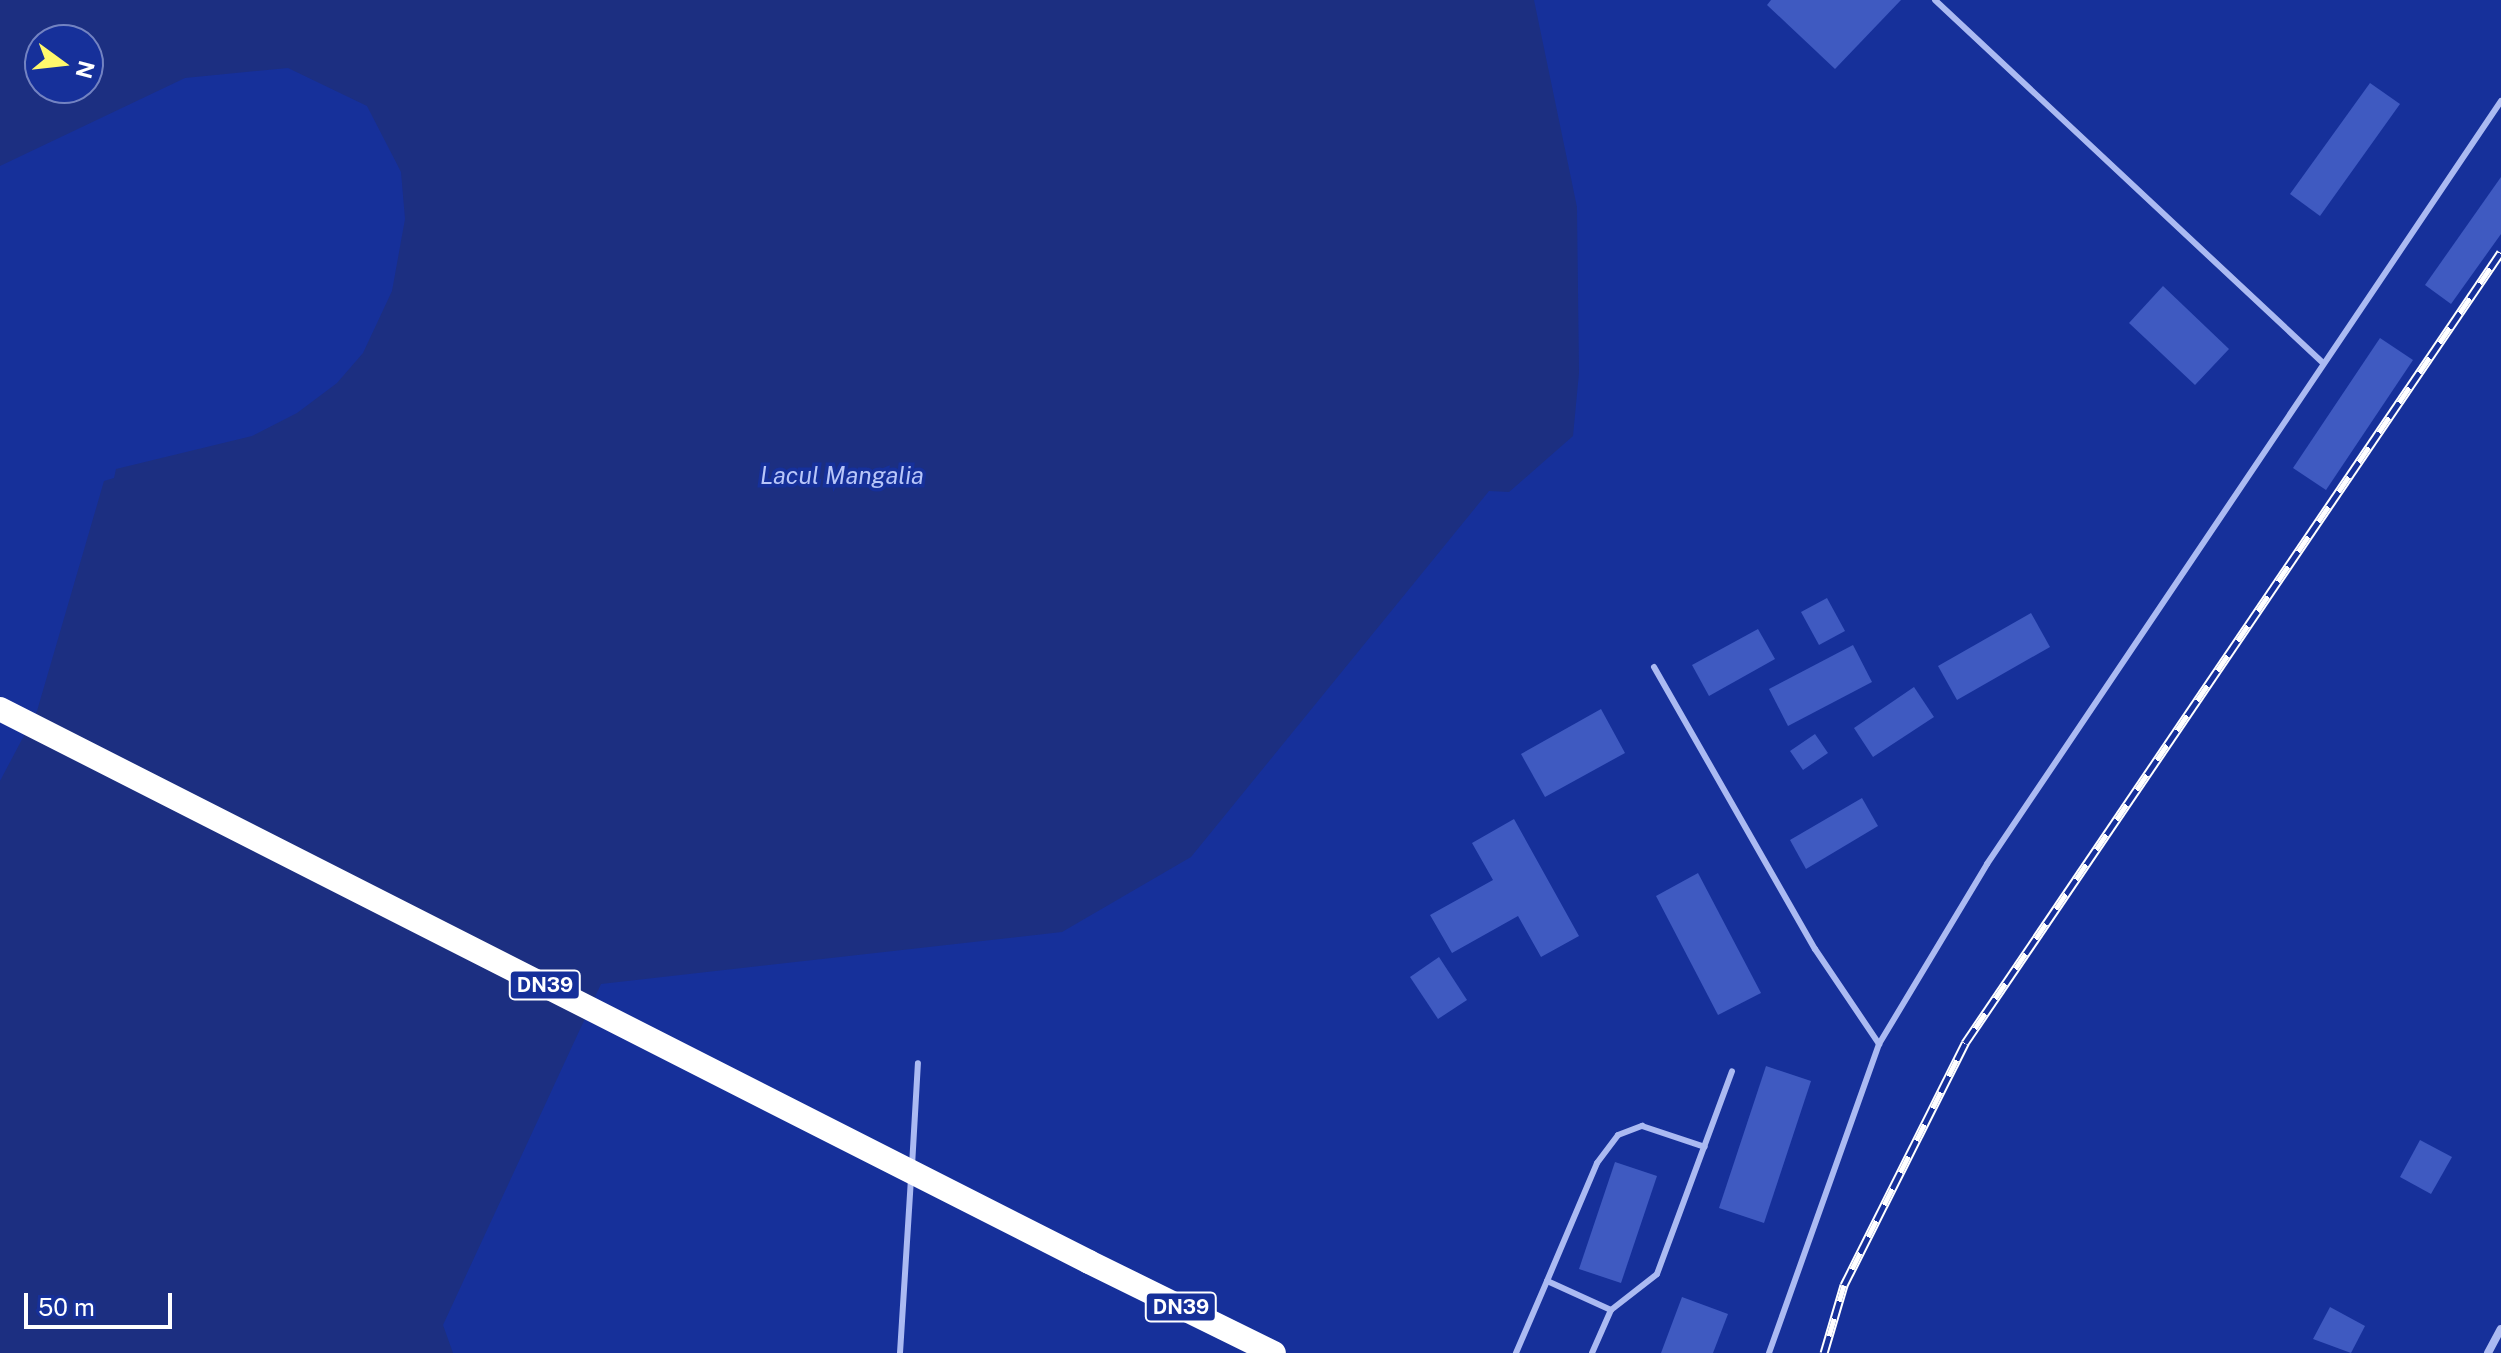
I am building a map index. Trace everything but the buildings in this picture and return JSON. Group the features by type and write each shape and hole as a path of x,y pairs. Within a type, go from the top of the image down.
{"highway":[{"name":"DN39","path":"0,709 1274,1353"}],"street":[{"path":"2488,1353 2501,1329"}],"lane":[{"path":"1935,0 2323,363"},
{"path":"1769,1353 1879,1044 1987,864 2501,101"},
{"path":"1654,667 1815,949 1879,1044"},
{"path":"900,1353 918,1063"},
{"path":"1592,1353 1611,1310 1657,1274 1732,1071"},
{"path":"1516,1353 1597,1163 1618,1135 1642,1126 1705,1147"},
{"path":"1547,1281 1611,1310"}],"water":[{"name":"Lacul Mangalia","path":"0,0 1534,0 1577,207 1579,373 1573,436 1509,492 1489,491 1191,857 1062,932 601,984 443,1325 453,1353 0,1353 0,781 37,711 104,481 114,478 116,469 252,436 297,413 337,383 363,353 392,291 405,219 401,172 367,106 288,68 185,78 0,166"}],"railway":[{"path":"1824,1353 1844,1285 1965,1043 2501,252"}]}
